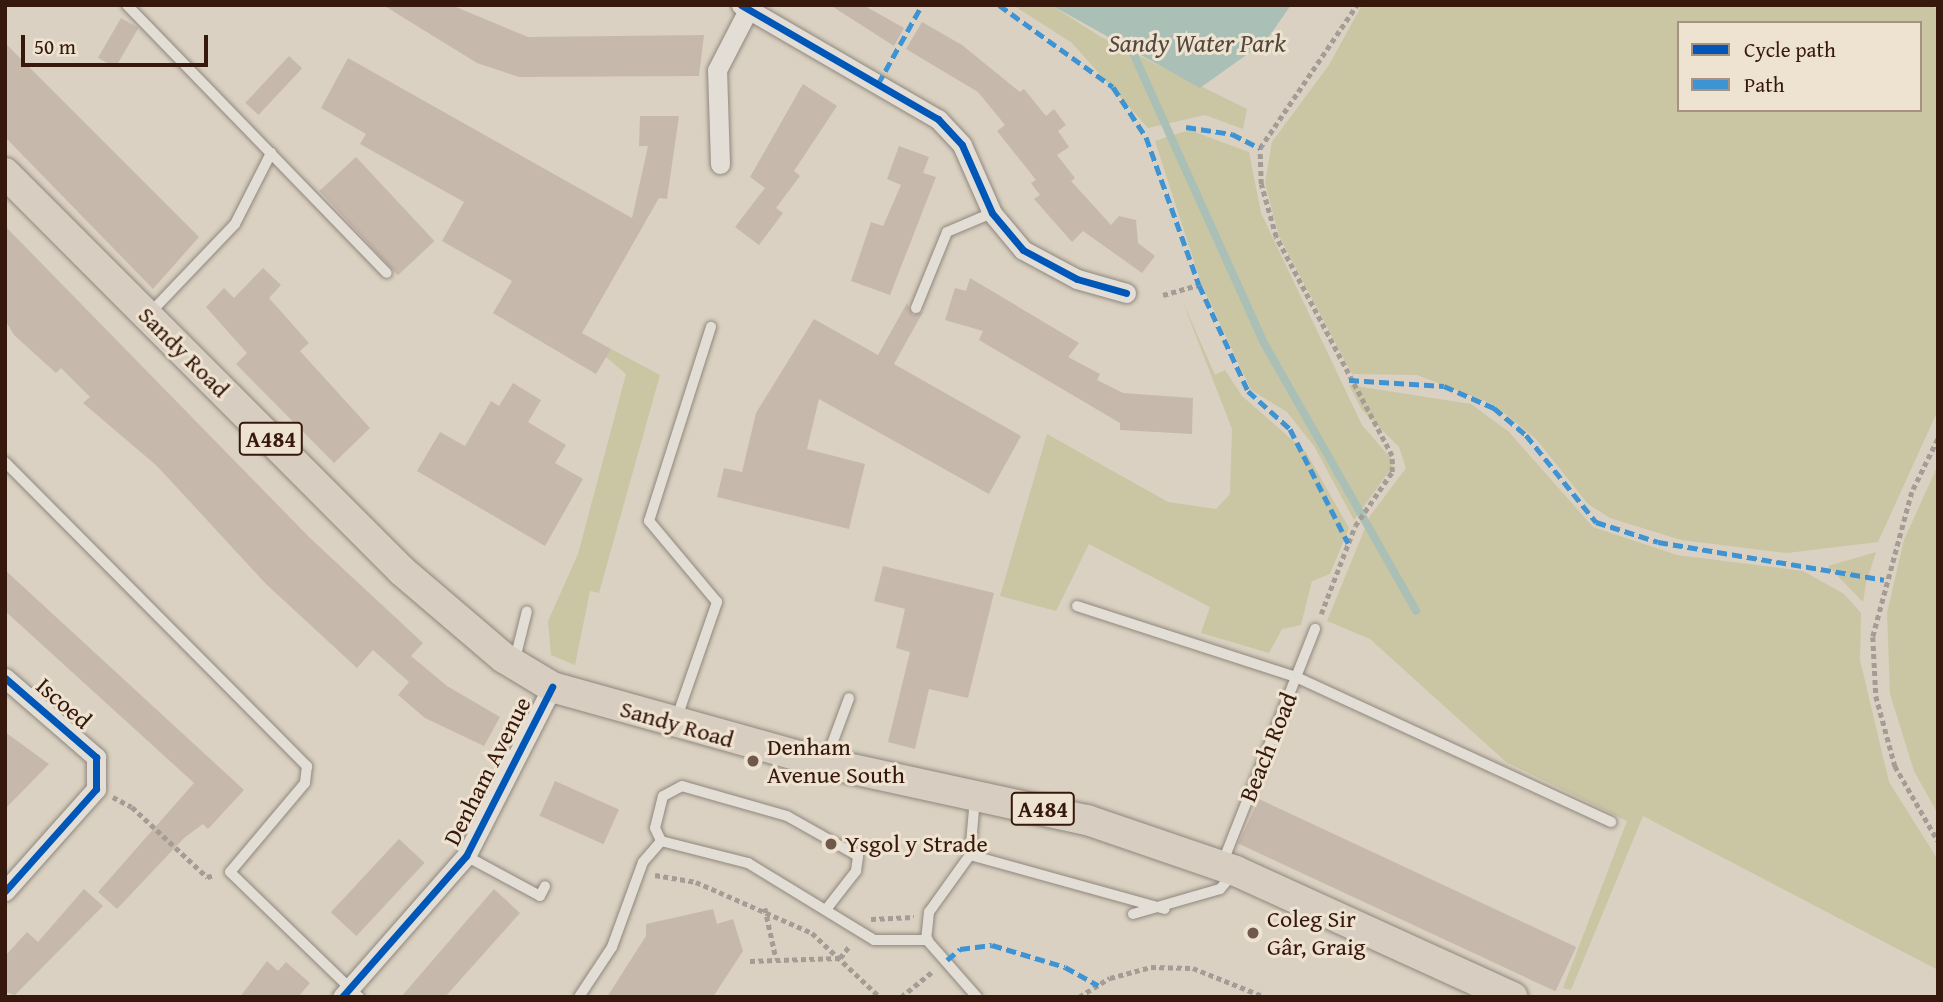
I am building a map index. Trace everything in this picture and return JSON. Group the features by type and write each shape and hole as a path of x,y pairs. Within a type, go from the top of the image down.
{"main road":[{"name":"Sandy Road","path":"5,173 402,571 514,663 552,687 675,724 825,763 1087,820 1229,868 1513,997"}],"street":[{"path":"720,164 717,70 745,7 938,119 962,145 992,213 1023,250 1049,267 1126,293"},
{"name":"Iscoed","path":"5,678 96,757 96,789"},
{"name":"Denham Avenue","path":"350,994 466,856 552,687"},
{"path":"5,891 96,789"}],"lane":[{"path":"127,5 387,273"},
{"path":"148,315 235,224 271,153"},
{"path":"916,308 947,232 992,213"},
{"path":"675,724 717,602 649,521 711,327"},
{"path":"5,462 307,766 305,783 230,872 350,994"},
{"path":"1077,606 1296,677 1611,822"},
{"path":"514,663 527,611"},
{"name":"Beach Road","path":"1229,868 1315,629"},
{"path":"825,763 849,698"},
{"path":"661,841 655,828 658,805 673,786 787,816 858,856 856,871 828,907"},
{"path":"975,794 970,855 929,912 928,940 977,997"},
{"path":"661,841 748,863 828,907 874,940 928,940"},
{"path":"579,997 612,947 639,873 661,841"},
{"path":"970,855 1165,909"},
{"path":"466,856 540,896 545,886"},
{"path":"1133,915 1165,909 1220,889 1229,868"}],"path":[{"path":"1315,629 1356,526 1392,472 1392,456 1276,237 1260,148 1357,5"},
{"path":"1163,295 1199,285"},
{"path":"1938,439 1912,492 1873,637 1876,696 1895,766 1938,841"},
{"path":"96,789 132,807 207,877 230,872"},
{"path":"639,873 696,882 765,908 812,933 880,997"},
{"path":"765,908 776,958"},
{"path":"901,997 947,960"},
{"path":"1079,997 1110,978 1151,967 1193,968 1265,997"}],"shaded area":[{"path":"1013,5 1051,5 1101,37 1247,109 1243,129 1205,115 1148,128 1072,43"},
{"path":"1362,5 1931,5 1938,10 1938,410 1878,542 1787,553 1681,540 1610,518 1588,504 1536,439 1493,404 1417,375 1352,374 1279,236 1265,183 1272,142 1329,65"},
{"path":"1189,130 1249,152 1261,213 1362,425 1395,463 1354,520 1314,446 1287,412 1251,390 1201,283 1155,141"},
{"path":"1182,300 1215,375 1225,370 1242,396 1306,452 1349,528 1330,574 1312,581 1301,625 1282,629 1269,653 1201,633 1210,607 1089,544 1056,611 1000,596 1047,434 1168,502 1216,509 1230,494 1232,429"},
{"path":"611,349 660,375 599,593 590,591 575,665 551,655 548,621 578,554 626,374 606,357"},
{"path":"1349,385 1471,404 1509,432 1593,527 1677,555 1803,571 1844,594 1861,613 1860,660 1889,782 1938,860 1938,970 1643,816 1571,990 1563,988 1627,821 1506,762 1370,639 1327,621 1370,516 1406,468 1399,447 1362,410"},
{"path":"1938,465 1938,814 1914,771 1890,694 1887,613 1904,540"},
{"path":"1876,552 1866,583 1863,602 1828,566"}],"water":[{"name":"Sandy Water Park","path":"1051,5 1291,5 1266,41 1200,88"}],"building":[{"path":"383,5 451,5 528,37 704,35 699,76 519,77 477,63"},
{"path":"830,5 863,5 904,28 894,46"},
{"path":"121,18 138,28 115,68 98,58"},
{"path":"922,22 962,45 1020,92 1024,89 1046,116 1054,109 1066,125 1058,131 1069,147 1057,155 1075,178 1071,181 1111,225 1119,216 1136,220 1138,243 1155,256 1142,273 1083,231 1072,242 1034,199 1040,195 1031,183 1036,180 997,131 1005,125 978,92 906,49"},
{"path":"5,43 199,237 153,289 5,137"},
{"path":"289,56 302,68 259,115 245,103"},
{"path":"348,58 632,218 648,146 639,146 640,116 679,116 667,199 659,198 582,333 611,349 596,374 493,313 512,281 442,241 464,202 360,144 366,134 321,108"},
{"path":"803,84 837,106 794,171 800,176 776,208 783,213 759,245 735,227 765,188 750,177"},
{"path":"899,146 929,157 923,173 936,177 890,295 851,281 871,222 883,226 901,185 887,179"},
{"path":"356,157 434,241 398,275 319,191"},
{"path":"5,226 310,538 423,643 411,656 447,686 500,717 484,746 425,718 398,695 409,682 373,650 357,668 266,584 157,466 83,403 90,397 61,368 56,373 14,335 5,320"},
{"path":"263,268 281,285 269,298 309,343 300,351 370,428 334,463 236,364 247,353 206,307 224,288 234,298"},
{"path":"970,278 1079,343 1068,357 1100,374 1097,380 1123,393 1193,398 1192,434 1120,430 1120,423 979,340 983,331 945,320 955,288 966,291"},
{"path":"907,303 913,315 923,312 894,364 1021,436 989,494 819,399 807,449 865,464 849,529 717,497 724,468 742,472 756,413 814,319 878,355"},
{"path":"513,383 541,400 528,422 566,445 555,463 583,479 545,546 417,471 440,432 465,446 491,401 499,406"},
{"path":"883,566 994,593 968,698 929,689 915,749 888,742 910,652 896,648 905,609 874,601"},
{"path":"5,570 244,790 208,829 203,824 184,838 117,909 98,892 194,783 5,611"},
{"path":"5,732 49,764 5,809"},
{"path":"555,781 619,809 603,844 540,816"},
{"path":"1259,799 1576,947 1555,991 1238,843"},
{"path":"399,839 425,863 356,936 331,912"},
{"path":"84,889 103,906 15,995 5,992 5,956 27,932 38,942"},
{"path":"494,889 520,913 445,997 401,997"},
{"path":"713,909 717,924 733,919 743,951 713,997 607,997 646,936 646,924"},
{"path":"267,961 278,971 286,962 310,983 298,997 240,997"}],"waterway":[{"path":"1133,53 1264,343 1416,611"}],"marked path":[{"path":"878,84 922,5"},
{"path":"999,5 1113,87 1146,137 1199,285 1248,391 1290,429 1348,543"},
{"path":"1186,127 1232,134 1260,148"},
{"path":"1349,380 1444,386 1494,408 1526,435 1596,522 1658,542 1884,580"},
{"path":"947,960 960,949 992,945 1065,967 1098,985"}],"cycle path":[{"path":"741,5 938,119 962,145 992,213 1023,250 1077,279 1126,293"},
{"path":"5,678 96,757 96,789 5,891"},
{"path":"342,997 466,856 552,687"}],"place":[{"name":"Denham Avenue South","path":"753,761"},
{"name":"Ysgol y Strade","path":"831,844"},
{"name":"Coleg Sir Gâr, Graig","path":"1253,933"}]}
